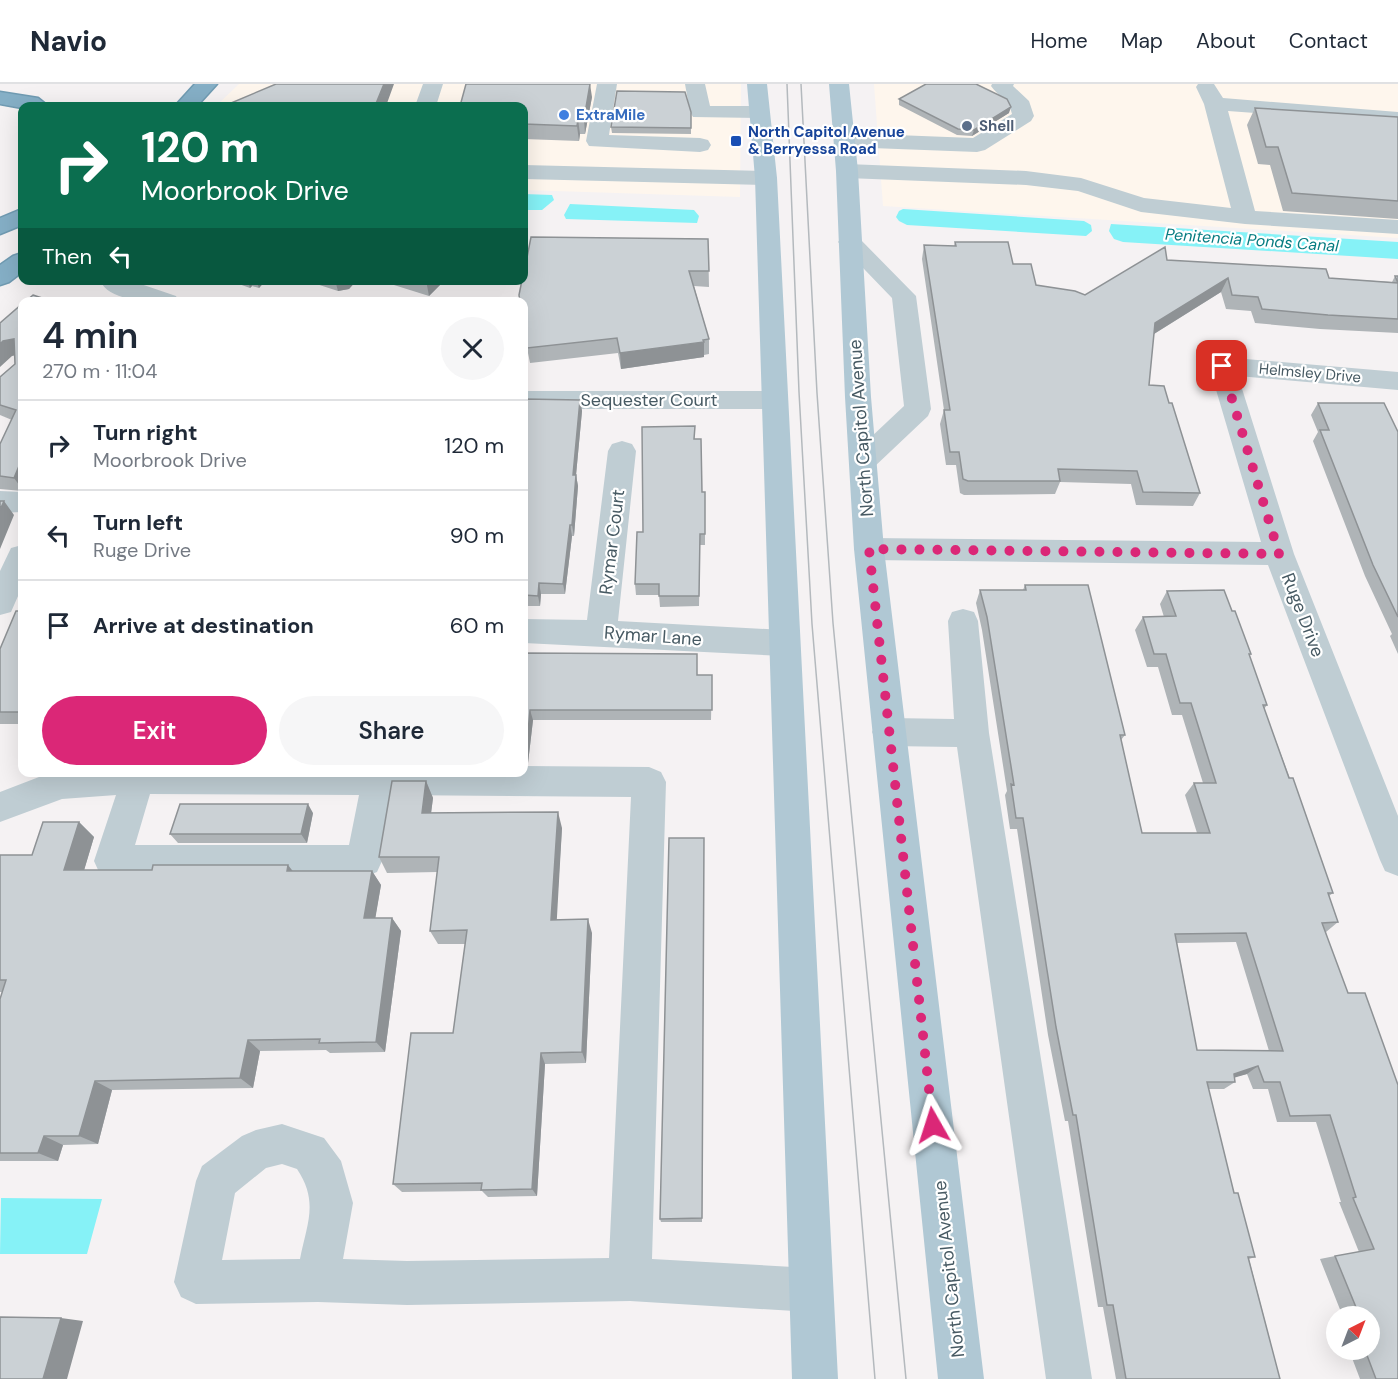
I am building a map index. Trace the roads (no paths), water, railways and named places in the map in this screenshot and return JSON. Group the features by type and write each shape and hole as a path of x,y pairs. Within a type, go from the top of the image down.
{"highway":[{"path":"189,102 207,84"},
{"path":"0,98 24,102"},
{"path":"0,227 18,218"},
{"path":"0,277 18,264"}],"main road":[{"name":"North Capitol Avenue","path":"839,84 845,140 869,549 961,1379"},
{"path":"758,98 766,178 814,1379"}],"street":[{"path":"427,102 433,84"},
{"path":"607,84 597,141 700,146"},
{"path":"695,84 701,112 700,156 736,158"},
{"path":"845,140 977,145 1023,116 1021,106 1001,86 1004,84"},
{"path":"1245,217 1210,94 1398,118"},
{"path":"701,112 758,98"},
{"path":"847,171 1037,180 1081,185 1141,205 1245,217 1398,227"},
{"path":"528,172 766,178"},
{"path":"850,242 904,296 918,409 863,461"},
{"path":"100,297 113,285"},
{"path":"124,285 154,297"},
{"name":"Helmsley Drive","path":"1222,366 1398,381"},
{"name":"Ruge Drive","path":"1222,366 1279,554 1398,860"},
{"name":"Sequester Court","path":"528,400 774,400"},
{"name":"Rymar Court","path":"602,633 622,451"},
{"path":"0,502 18,502"},
{"path":"869,549 1279,554"},
{"path":"0,603 18,565"},
{"path":"963,621 972,733 1070,1379"},
{"name":"Rymar Lane","path":"528,631 783,643"},
{"path":"889,732 972,733"},
{"path":"0,807 61,784 138,779 649,782 630,1279"},
{"path":"138,779 112,861 364,861 378,782"},
{"path":"318,1281 406,1283 630,1279 811,1290"}],"water":[{"path":"528,194 552,195 554,200 542,210 528,210"},
{"path":"570,204 694,210 699,216 697,223 566,219 564,215"},
{"path":"903,209 1084,221 1091,225 1092,231 1086,236 907,225 896,217"},
{"name":"Penitencia Ponds Canal","path":"1111,224 1398,242 1398,259 1123,242 1114,239 1109,231"},
{"path":"1,1198 102,1199 87,1254 0,1254"}],"tram line":[{"path":"787,84 799,392 812,624 875,1379"},
{"path":"801,84 817,393 833,623 906,1379"}],"place":[{"name":"ExtraMile","path":"564,115"},
{"name":"Shell","path":"967,126"},
{"name":"North Capitol Avenue & Berryessa Road","path":"736,141"}]}
